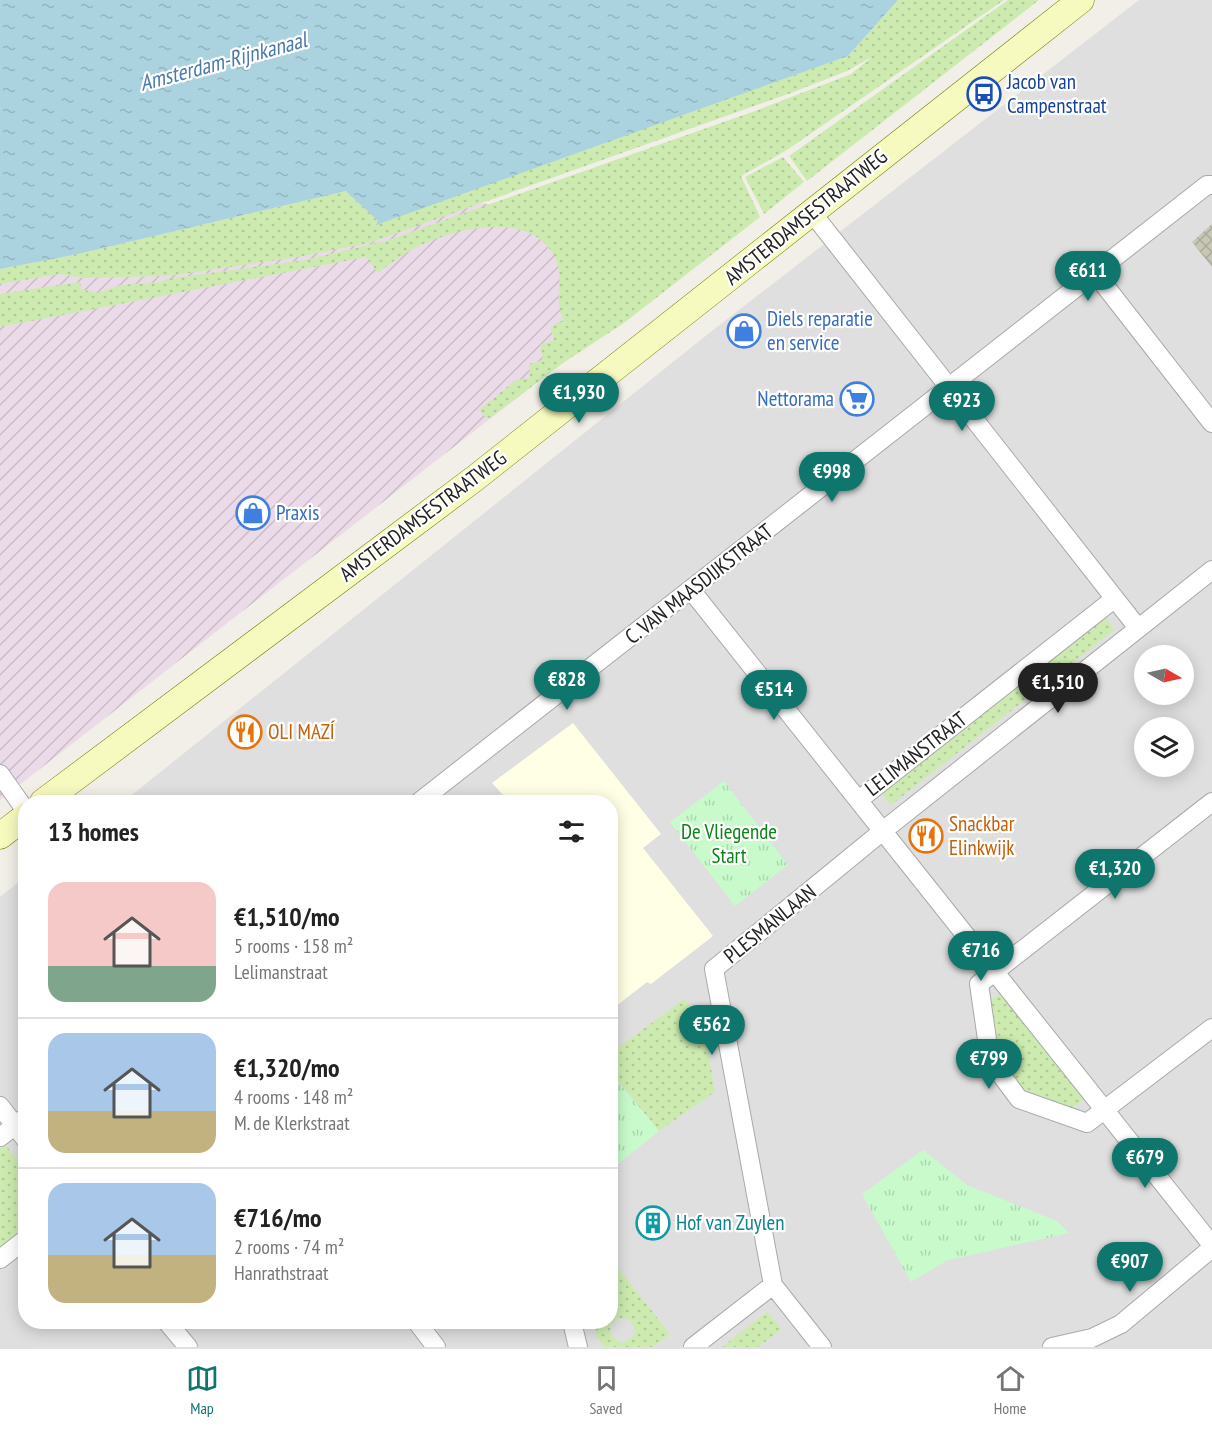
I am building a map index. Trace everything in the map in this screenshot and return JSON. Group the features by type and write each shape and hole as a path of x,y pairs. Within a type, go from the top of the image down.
{"main road":[{"name":"AMSTERDAMSESTRAATWEG","path":"52,795 474,479 813,214 894,146 1081,0"},
{"path":"0,836 18,822"}],"street":[{"name":"C. VAN MAASDIJKSTRAAT","path":"428,795 1207,185 1212,185"},
{"path":"813,214 1138,628"},
{"path":"1095,273 1212,423"},
{"name":"LELIMANSTRAAT","path":"884,830 1212,570"},
{"path":"691,590 1107,1110 1212,1247 1121,1324 1092,1338 1052,1347"},
{"name":"LELIMANSTRAAT","path":"860,799 1114,599"},
{"path":"0,774 18,800"},
{"path":"1212,802 979,984 990,1060 1019,1099 1088,1124 1212,1028"},
{"name":"PLESMANLAAN","path":"822,1347 773,1285 714,969 884,830"},
{"path":"0,1106 16,1130"},
{"path":"0,1259 18,1245"},
{"path":"693,1347 773,1285"},
{"path":"173,1329 188,1347"},
{"path":"422,1329 436,1347"},
{"path":"574,1329 578,1347"}],"shaded area":[{"path":"1139,0 1212,0 1212,1347 0,1347 0,897 18,883 18,1329 618,1329 618,795 132,795 708,334"},
{"path":"346,191 531,208 579,255 563,362 0,800 0,269"},
{"path":"1212,224 1212,267 1192,242"},
{"path":"573,723 661,834 643,848 713,936 651,984 647,982 618,1005 618,795 503,795 492,783"}],"green space":[{"path":"898,0 1004,0 787,150 741,176 760,217 624,323 563,363 490,418 485,417 479,410 516,380 530,378 529,364 543,360 540,345 554,340 550,327 563,320 559,303 559,271 553,254 542,241 527,232 510,228 491,227 453,233 421,245 378,273 366,257 0,327 0,294 80,282 81,289 97,293 121,285 161,282 166,279 305,260 385,241 755,111 851,74 872,57 847,71 791,93 369,243 298,257 169,276 81,278 61,274 0,284 0,269 73,255 346,191 378,221 848,56"},
{"path":"1008,0 1039,0 807,181 789,156"},
{"path":"783,157 804,182 764,214 745,177"},
{"path":"1105,616 1114,630 891,805 880,791"},
{"name":"De Vliegende Start","path":"724,781 788,865 735,906 670,822"},
{"path":"1001,994 1084,1099 1072,1108 1021,1088 997,1054 989,1001"},
{"path":"684,999 703,1021 715,1092 659,1131 618,1081 618,1048"},
{"path":"618,1082 659,1131 618,1164"},
{"path":"5,1144 18,1161 18,1234 0,1248 0,1149"},
{"path":"923,1150 967,1185 1057,1221 1069,1233 948,1260 911,1282 862,1194"},
{"path":"618,1268 670,1334 653,1347 605,1347 596,1336 594,1329 610,1329 611,1336 621,1343 632,1338 635,1330 631,1321 618,1319"},
{"path":"767,1312 782,1329 758,1347 722,1347"}],"water":[{"name":"Amsterdam-Rijnkanaal","path":"0,0 898,0 848,56 376,225 378,221 346,191 73,255 0,269"}],"place":[{"name":"Jacob van Campenstraat","path":"984,94"},
{"name":"Diels reparatie en service","path":"744,331"},
{"name":"Nettorama","path":"857,399"},
{"name":"Praxis","path":"253,513"},
{"name":"OLI MAZÍ","path":"245,732"},
{"name":"Snackbar Elinkwijk","path":"926,836"},
{"name":"Hof van Zuylen","path":"653,1223"}]}
